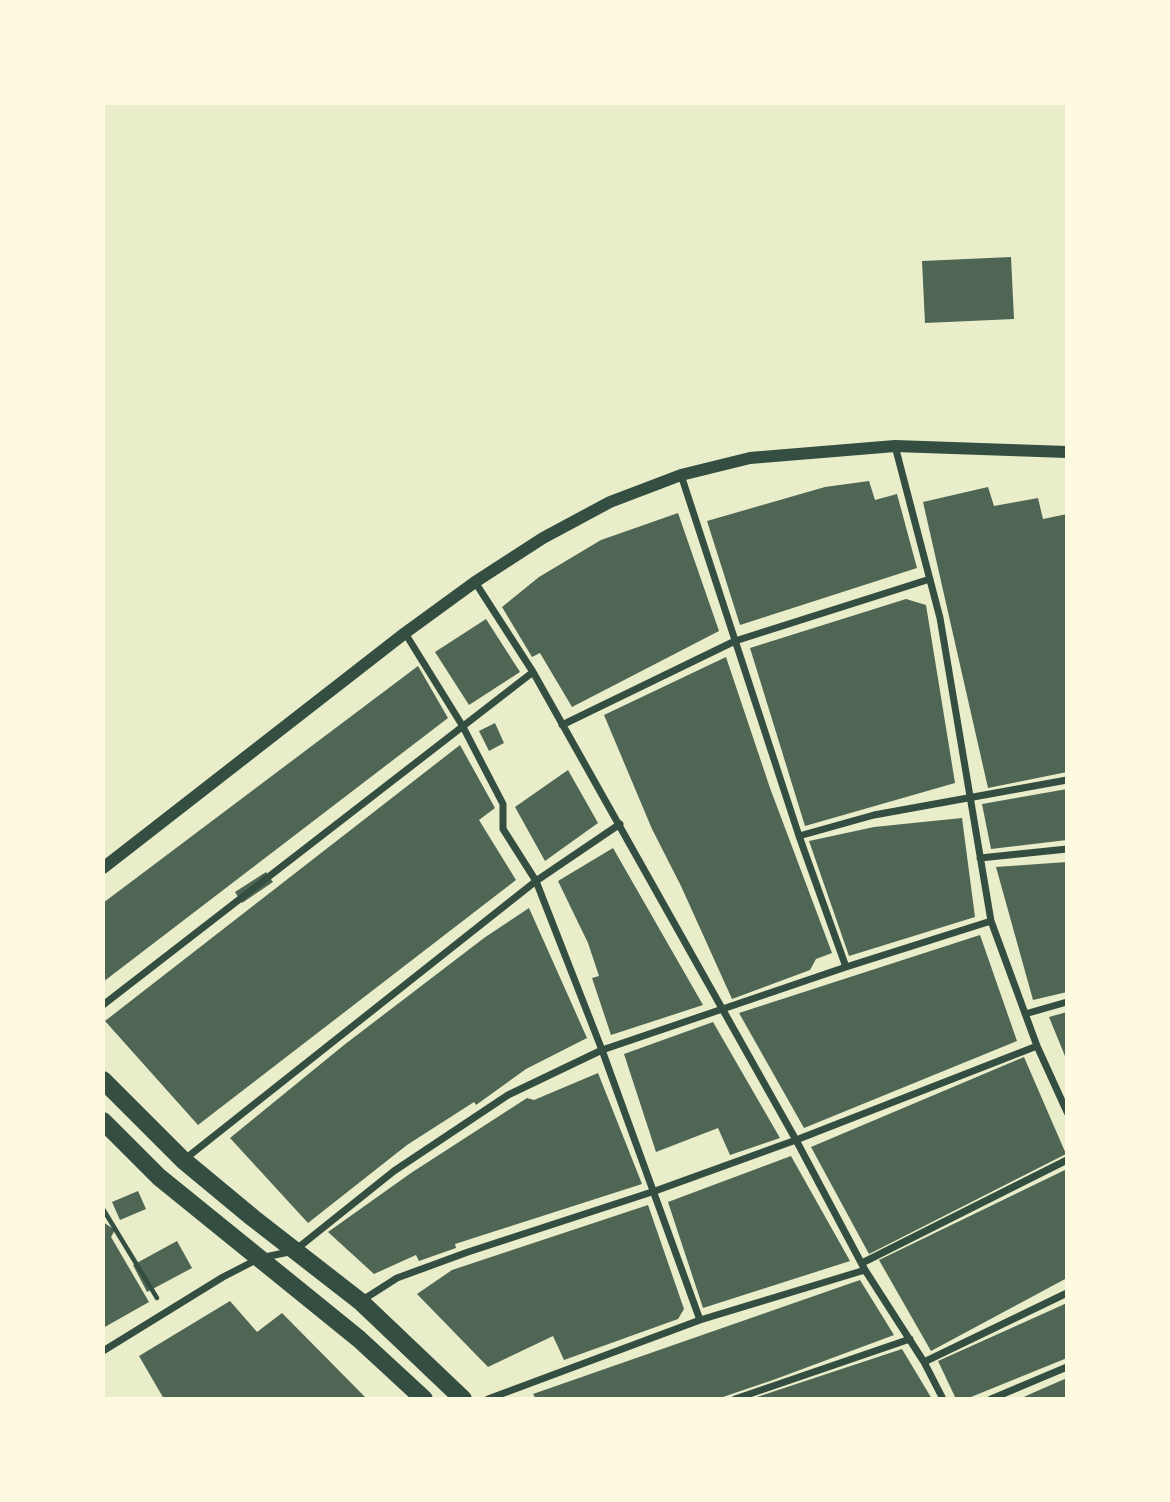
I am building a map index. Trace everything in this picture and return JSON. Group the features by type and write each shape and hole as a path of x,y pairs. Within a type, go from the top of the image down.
{"main road":[{"path":"103,1080 183,1160 361,1302 463,1399"},
{"path":"103,1121 159,1177 359,1339 424,1399"}],"street":[{"path":"895,446 940,618 991,921 1037,1046 1067,1112"},
{"path":"103,868 405,633 475,582 543,538 610,502 681,475 750,457 895,446 1067,452"},
{"path":"681,475 799,836 846,967"},
{"path":"562,725 735,641 929,579"},
{"path":"475,582 533,672 796,1140 863,1266 924,1362 943,1399"},
{"path":"405,633 462,725 503,804 503,829 536,881 655,1191 700,1320"},
{"path":"103,1005 533,672"},
{"path":"799,836 874,815 1067,780"},
{"path":"183,1160 536,881 620,824"},
{"path":"980,858 1067,849"},
{"path":"103,1351 260,1258 294,1251 394,1171 508,1095 602,1050 991,921"},
{"path":"1025,1014 1067,1002"},
{"path":"361,1302 397,1278 468,1251 655,1191 796,1140 1037,1046"},
{"path":"488,1399 700,1320 863,1266 1067,1160"},
{"path":"924,1362 1067,1293"},
{"path":"735,1399 910,1339"},
{"path":"992,1399 1067,1367"}],"path":[{"path":"103,1209 165,1312"}],"building":[{"path":"1011,257 1014,319 925,323 922,261"},
{"path":"869,481 875,500 897,494 917,568 740,625 707,521 825,487"},
{"path":"988,487 994,506 1038,498 1043,519 1067,514 1067,772 988,788 923,502"},
{"path":"678,513 719,631 572,707 540,653 532,657 502,607 539,577 601,540"},
{"path":"906,599 926,605 955,783 805,826 750,648"},
{"path":"486,619 520,672 469,705 435,652"},
{"path":"726,657 770,788 832,953 816,959 810,970 732,999 652,829 604,715"},
{"path":"418,666 448,718 103,982 103,903"},
{"path":"495,723 504,743 489,751 479,731"},
{"path":"460,745 495,808 479,820 516,880 198,1125 105,1021"},
{"path":"568,770 598,823 545,861 515,807"},
{"path":"1067,789 1067,840 991,849 982,804"},
{"path":"962,818 975,917 849,956 809,841 874,827"},
{"path":"613,848 703,1005 611,1035 592,978 599,976 588,943 558,881"},
{"path":"1067,862 1067,992 1033,1000 996,867"},
{"path":"266,872 273,882 242,903 235,892"},
{"path":"529,908 587,1038 526,1069 476,1105 474,1102 407,1145 308,1223 230,1138 344,1045 484,938"},
{"path":"980,935 1017,1041 804,1128 739,1013"},
{"path":"1067,1012 1067,1061 1049,1017"},
{"path":"713,1022 780,1138 730,1155 718,1128 656,1152 624,1054"},
{"path":"1024,1057 1066,1154 869,1254 811,1147"},
{"path":"598,1073 642,1184 455,1244 456,1248 419,1261 416,1255 374,1274 328,1232 411,1173 527,1098 534,1100"},
{"path":"791,1156 850,1261 703,1308 668,1202"},
{"path":"1067,1169 1067,1278 931,1351 879,1260"},
{"path":"138,1191 146,1209 120,1220 112,1202"},
{"path":"648,1205 684,1309 678,1319 564,1360 553,1336 488,1367 417,1294 452,1270"},
{"path":"103,1222 115,1230 111,1237 149,1302 103,1328"},
{"path":"177,1241 192,1268 147,1292 133,1265"},
{"path":"860,1280 894,1335 773,1380 717,1399 536,1399 533,1394"},
{"path":"230,1301 257,1332 282,1313 367,1399 164,1399 139,1356"},
{"path":"1067,1303 1067,1358 966,1399 956,1399 938,1361"},
{"path":"902,1349 932,1399 754,1399 754,1398"},
{"path":"1067,1378 1067,1399 1020,1399 1028,1395"}]}
